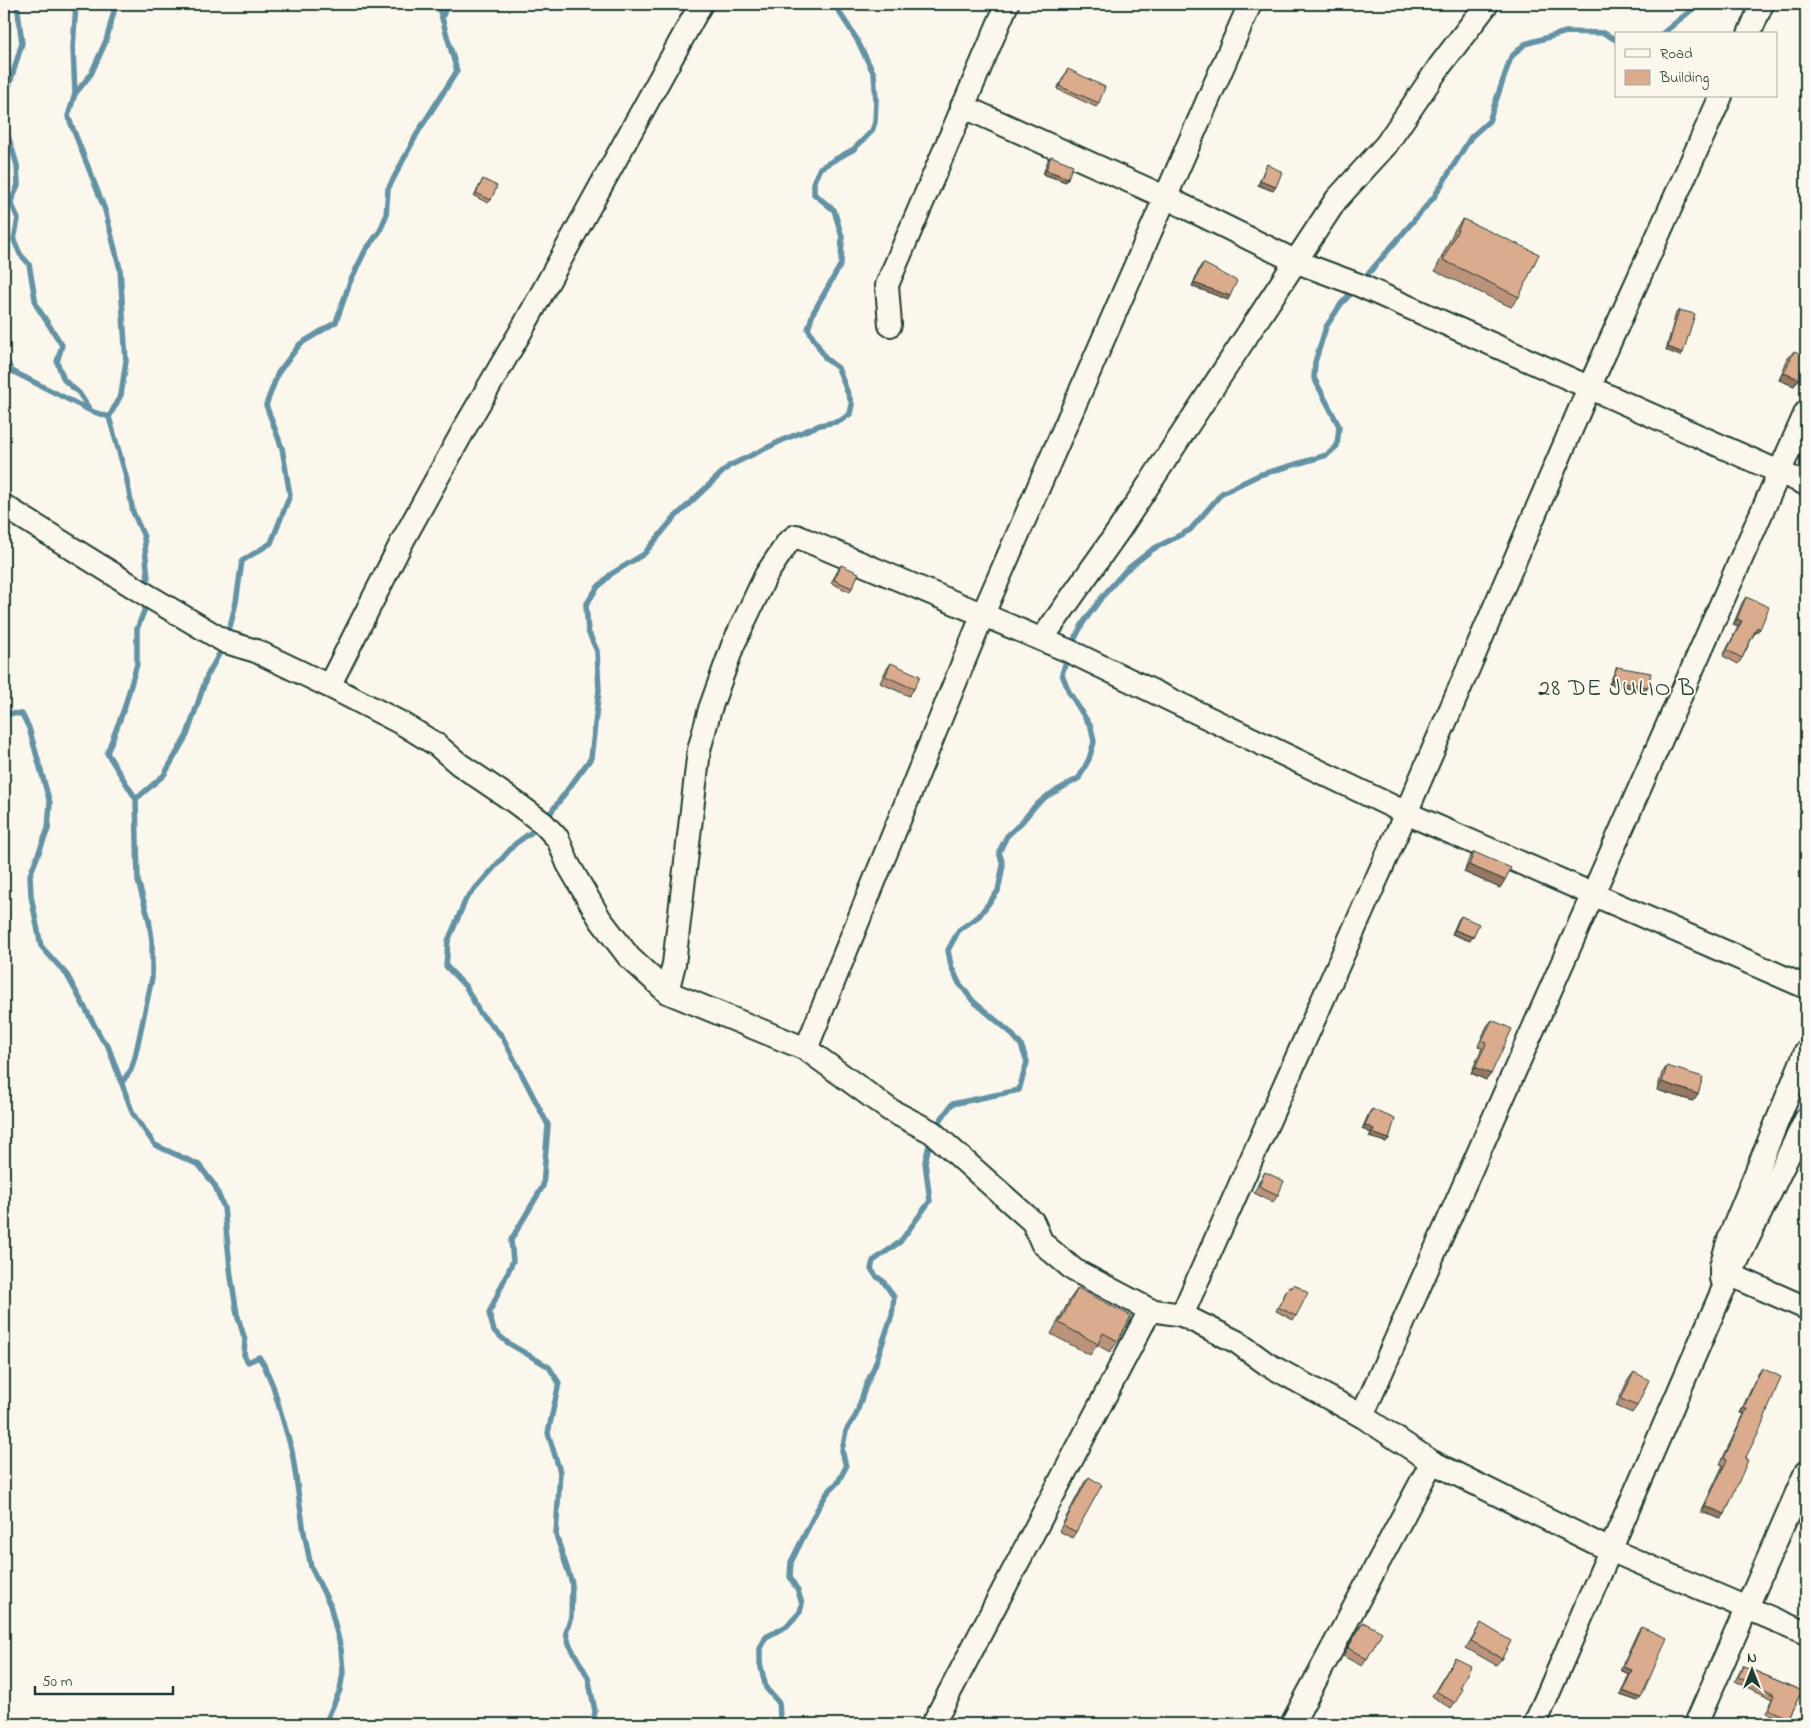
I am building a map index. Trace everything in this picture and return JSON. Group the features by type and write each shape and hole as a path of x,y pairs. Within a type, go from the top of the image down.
{"street":[{"path":"329,686 403,540 520,333 700,4"},
{"path":"890,326 887,285 1007,4"},
{"path":"806,1049 983,614 1250,4"},
{"path":"1042,639 1119,530 1336,200 1386,145 1439,68 1487,4"},
{"path":"1750,32 1762,4"},
{"path":"1182,1315 1406,813 1589,388 1720,98"},
{"path":"962,106 1165,197 1297,262 1359,285 1806,484"},
{"path":"1362,1416 1806,412"},
{"path":"4,506 226,642 256,651 329,686 403,724 437,744 459,764 543,823 558,839 568,864 600,919 629,957 668,992 806,1049 890,1110 932,1132 1033,1222 1042,1242 1074,1270 1150,1310 1182,1315 1237,1342 1266,1364 1362,1416 1432,1462 1610,1550 1806,1632"},
{"path":"668,992 674,964 699,750 710,709 733,645 766,575 788,542 796,536 1042,639 1406,813 1806,987"},
{"path":"1726,1285 1721,1266 1729,1239 1806,1051"},
{"path":"1535,1724 1726,1285 1806,1119"},
{"path":"1726,1285 1806,1308"},
{"path":"933,1724 1150,1310"},
{"path":"1292,1724 1432,1462"},
{"path":"1696,1724 1806,1472"}],"building":[{"path":"1068,69 1105,87 1099,103 1059,86"},
{"path":"1051,156 1073,165 1068,178 1046,170"},
{"path":"1267,164 1282,172 1276,187 1260,181"},
{"path":"483,179 497,186 491,200 476,193"},
{"path":"1463,219 1539,254 1519,297 1443,260"},
{"path":"1203,263 1237,281 1230,296 1194,283"},
{"path":"1679,310 1695,314 1683,353 1668,347"},
{"path":"1794,351 1806,356 1806,362 1799,379 1784,373"},
{"path":"841,565 859,573 852,588 834,580"},
{"path":"1746,597 1769,607 1760,629 1757,627 1742,658 1727,650 1742,621 1737,619"},
{"path":"891,663 920,676 914,689 885,676"},
{"path":"1617,667 1651,673 1648,687 1612,680"},
{"path":"1474,852 1511,868 1505,880 1469,865"},
{"path":"1461,916 1479,924 1473,937 1455,930"},
{"path":"1492,1020 1512,1029 1491,1074 1475,1067 1487,1042 1482,1040"},
{"path":"1667,1066 1703,1077 1698,1094 1662,1082"},
{"path":"1372,1109 1395,1119 1389,1139 1372,1133 1374,1129 1365,1125"},
{"path":"1265,1172 1284,1181 1278,1195 1259,1186"},
{"path":"1294,1284 1308,1293 1296,1316 1278,1307 1289,1287 1292,1288"},
{"path":"1078,1288 1131,1316 1118,1341 1103,1333 1098,1344 1059,1323"},
{"path":"1762,1368 1781,1377 1760,1429 1745,1459 1748,1460 1725,1514 1705,1506 1727,1460 1724,1458 1747,1409 1744,1407"},
{"path":"1634,1372 1649,1380 1637,1406 1621,1399"},
{"path":"1089,1477 1102,1485 1076,1532 1063,1525"},
{"path":"1363,1622 1382,1632 1367,1659 1348,1648"},
{"path":"1481,1623 1511,1641 1502,1658 1471,1641"},
{"path":"1641,1627 1667,1638 1641,1698 1623,1691 1632,1670 1623,1667"},
{"path":"1455,1658 1471,1666 1460,1688 1463,1689 1455,1703 1436,1691"},
{"path":"1743,1666 1802,1691 1788,1718 1769,1709 1775,1695 1738,1677"}],"waterway":[{"path":"17,4 22,43 4,103 7,132 17,165 18,185 11,202 18,219 14,240 20,254 29,264 36,305 62,345 57,362 64,380 79,393 90,410"},
{"path":"76,4 73,48 75,94 68,116 105,210 120,269 126,361 121,395 109,417"},
{"path":"75,94 91,74 106,41 116,4"},
{"path":"228,636 236,602 242,561 271,543 290,495 282,448 266,405 278,373 300,344 336,322 350,282 365,251 380,231 386,216 388,189 418,132 457,71 438,4"},
{"path":"443,16 447,4"},
{"path":"546,819 591,758 599,690 597,651 588,631 586,605 597,588 611,574 644,554 673,519 729,466 785,439 820,425 840,421 850,414 852,404 838,368 826,359 808,329 813,313 841,264 842,237 834,210 814,194 814,181 820,168 854,149 872,131 875,122 874,74 856,38 834,4"},
{"path":"1664,32 1695,7 1733,7"},
{"path":"1362,281 1434,197 1471,137 1489,121 1511,57 1525,44 1566,32 1604,33 1615,39"},
{"path":"1071,646 1083,623 1102,597 1125,571 1153,549 1190,530 1222,493 1259,475 1327,455 1337,446 1339,426 1314,378 1315,362 1326,327 1341,304 1356,288"},
{"path":"4,356 12,371 91,411 109,417 126,476 133,512 144,537 149,589"},
{"path":"136,799 107,753 124,709 137,664 137,629 148,601"},
{"path":"122,1082 131,1070 135,1057 152,978 152,940 149,920 138,881 136,799 164,775 187,735 207,676 223,647"},
{"path":"934,1129 952,1104 1019,1090 1027,1062 1021,1045 1010,1032 973,1001 959,983 951,966 948,950 959,930 979,916 998,891 1003,865 999,852 1007,836 1047,796 1079,778 1089,759 1094,742 1091,727 1069,692 1062,674 1068,655"},
{"path":"4,713 22,714 29,728 50,803 48,829 30,875 31,896 41,946 67,975 102,1039 108,1046 133,1114 155,1145 199,1165 215,1186 224,1208 231,1277 237,1314 245,1340 244,1355 248,1362 259,1357 273,1386 292,1451 311,1567 330,1605 341,1649 343,1672 340,1690 325,1724"},
{"path":"540,826 515,844 466,899 448,941 446,966 466,987 480,1013 502,1036 548,1125 543,1186 511,1240 513,1261 489,1313 494,1331 508,1343 549,1367 559,1383 548,1433 560,1472 556,1535 572,1583 571,1617 566,1632 569,1644 588,1677 595,1711 593,1724"},
{"path":"783,1724 780,1717 779,1703 766,1688 760,1663 760,1648 766,1637 787,1626 800,1612 802,1604 798,1591 790,1577 791,1562 818,1508 828,1492 838,1482 846,1467 842,1450 846,1431 856,1415 892,1315 894,1297 883,1281 871,1269 873,1261 900,1242 930,1201 925,1162 931,1137"}],"district":[{"name":"28 DE JULIO B","path":"1617,687"}]}
